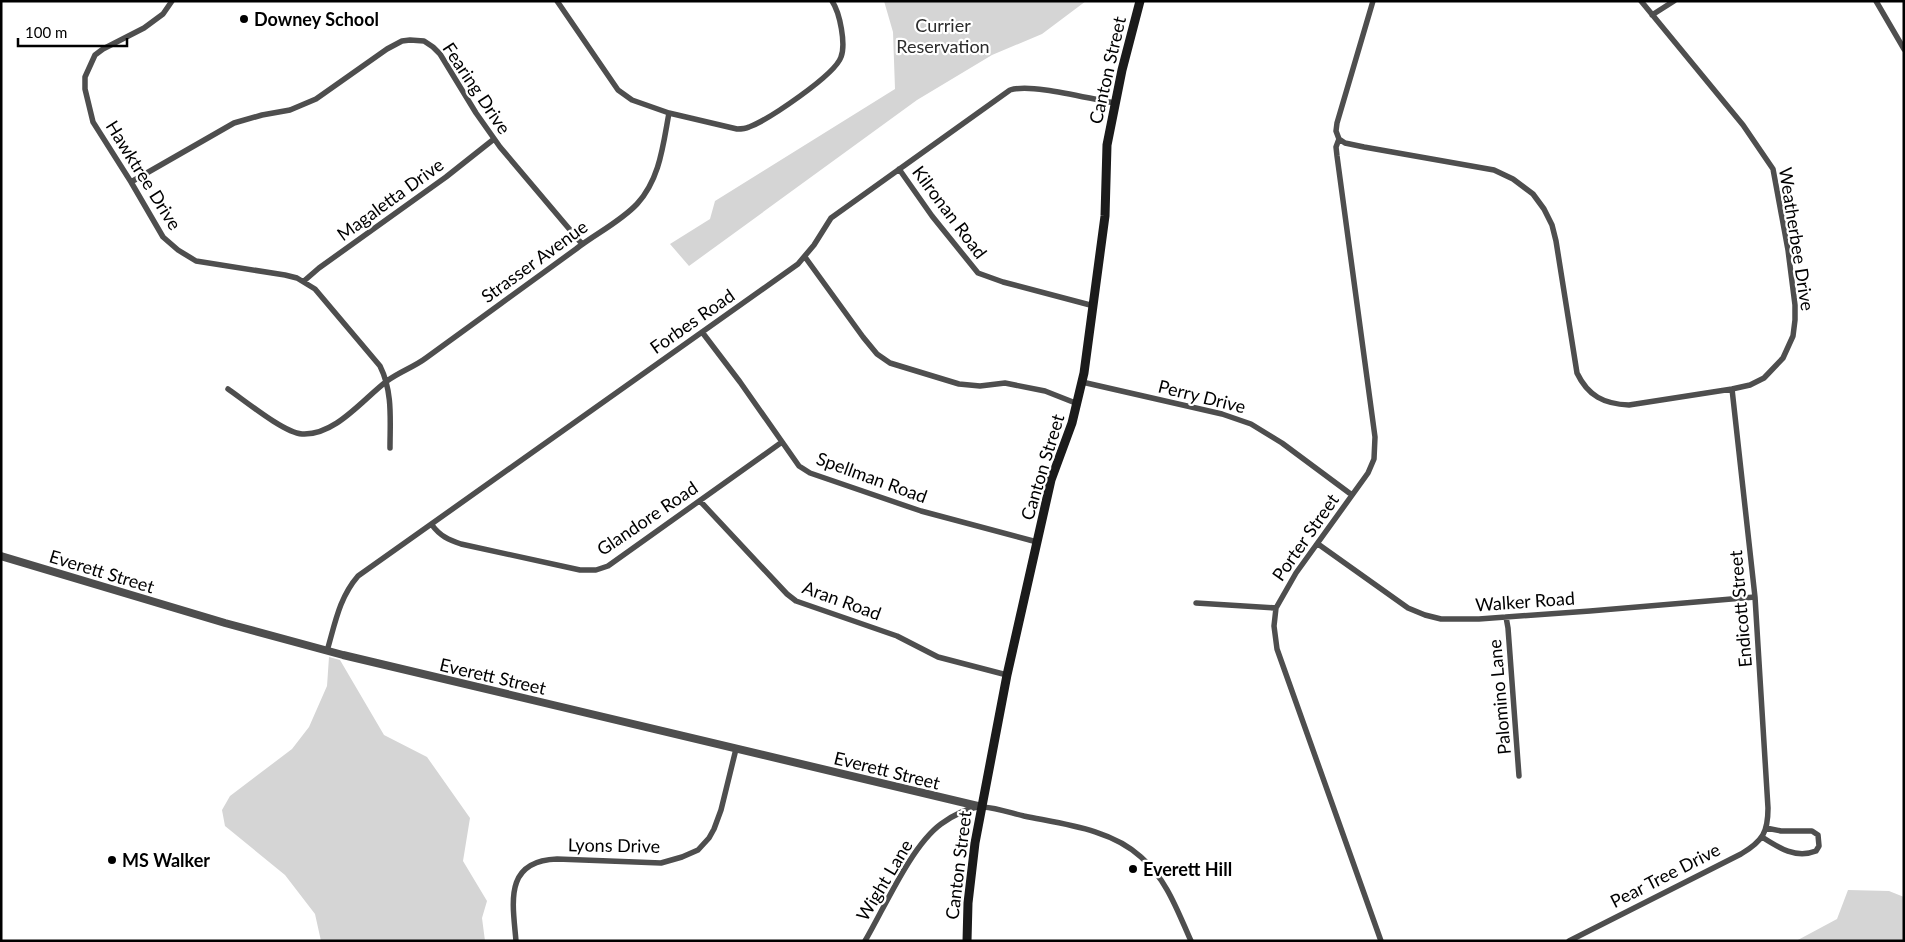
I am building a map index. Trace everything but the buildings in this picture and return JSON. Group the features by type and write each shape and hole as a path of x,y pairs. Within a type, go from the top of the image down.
{"main road":[{"name":"Canton Street","path":"966,941 968,903 982,807 1007,675 1051,480 1078,404 1094,306 1105,216 1107,145 1115,103 1140,1"}],"street":[{"name":"Hawktree Drive","path":"172,1 163,14 144,28 95,55 85,77 87,104 92,122 131,182 163,237 178,250 196,261 285,274 315,289 327,301 380,366 391,402 390,448"},
{"path":"556,1 618,90 632,100 669,113 746,129 814,86 840,60 844,48 832,1"},
{"path":"1339,139 1336,131 1338,119 1373,1"},
{"name":"Weatherbee Drive","path":"1339,139 1345,143 1364,147 1494,170 1513,179 1533,194 1544,209 1554,233 1576,370 1581,381 1600,399 1612,404 1629,405 1732,390 1750,385 1764,378 1783,358 1793,336 1796,320 1776,176 1768,160 1743,125 1640,1"},
{"path":"1652,15 1674,1"},
{"path":"1876,1 1904,49"},
{"name":"Fearing Drive","path":"131,182 234,123 290,110 316,98 387,49 402,41 410,40 424,42 440,54 494,139 582,244"},
{"name":"Forbes Road","path":"327,651 340,604 358,576 798,264 805,257 831,218 1010,90 1019,87 1115,103"},
{"name":"Strasser Avenue","path":"228,389 282,426 302,434 332,426 365,402 386,382 423,360 626,214 637,204 650,188 660,160 669,113"},
{"name":"Magaletta Drive","path":"304,282 319,268 446,177 494,139"},
{"name":"Porter Street","path":"1339,139 1336,147 1337,156 1376,445 1372,466 1296,573 1276,608 1274,626 1277,649 1381,941"},
{"name":"Kilronan Road","path":"899,169 932,216 978,273 1003,282 1094,306"},
{"path":"805,257 863,337 877,354 890,363 959,384 980,386 1005,383 1045,391 1078,404"},
{"name":"Spellman Road","path":"702,332 799,466 810,473 954,521 1037,542"},
{"name":"Perry Drive","path":"1082,382 1222,414 1251,424 1282,443 1352,495"},
{"name":"Endicott Street","path":"1732,390 1755,597 1768,808 1766,828"},
{"name":"Glandore Road","path":"432,525 438,533 449,540 462,544 580,570 596,570 608,566 782,442"},
{"name":"Aran Road","path":"700,502 780,587 799,603 898,636 938,658 1007,675"},
{"name":"Walker Road","path":"1318,544 1402,604 1419,613 1450,620 1755,597"},
{"name":"Everett Street","path":"1,556 225,623 327,651 982,807"},
{"path":"1196,603 1276,608"},
{"name":"Palomino Lane","path":"1506,617 1519,776"},
{"name":"Lyons Drive","path":"516,941 512,911 513,892 517,881 528,868 539,862 557,859 661,863 698,850 714,829 736,749"},
{"path":"982,807 1075,827 1111,838 1122,844 1140,856 1161,877 1191,941"},
{"name":"Wight Lane","path":"865,941 908,863 930,834 950,818 982,807"},
{"path":"1762,837 1786,852 1810,854 1816,851 1819,846 1818,835 1812,831 1781,831 1766,828"},
{"name":"Pear Tree Drive","path":"1569,941 1742,854 1756,845 1766,828"}],"green space":[{"name":"Currier Reservation","path":"884,1 1086,1 1042,34 992,55 917,100 689,266 670,244 710,219 715,201 895,89 893,32"},
{"path":"329,657 340,660 384,735 427,757 470,818 463,861 487,901 482,918 485,941 321,941 315,914 285,875 225,826 222,810 230,796 292,749 309,727 327,686"},
{"path":"1848,890 1889,891 1904,897 1904,941 1796,941 1837,919"}],"place":[{"name":"Downey School","path":"244,19"},
{"name":"MS Walker","path":"112,860"},
{"name":"Everett Hill","path":"1133,869"}]}
